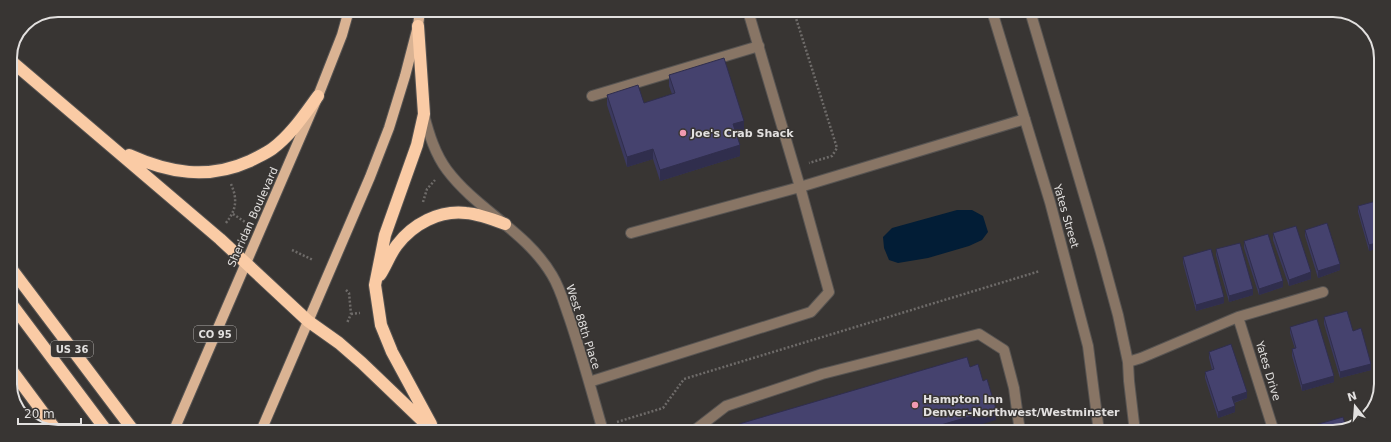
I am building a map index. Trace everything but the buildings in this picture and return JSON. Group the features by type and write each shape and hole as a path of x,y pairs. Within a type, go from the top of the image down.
{"highway":[{"path":"418,26 424,114 417,145 385,235 375,285 381,325 392,352 431,425"},
{"path":"17,66 246,262 308,321 339,343 428,425"},
{"path":"117,150 142,161 180,172 213,172 228,169 254,159 272,149 296,125 318,96"},
{"path":"375,285 397,245 414,228 429,218 450,212 467,213 487,217 505,224"},
{"name":"US 36","path":"17,276 129,425"},
{"path":"17,311 102,425"},
{"path":"17,377 52,425"}],"main road":[{"name":"Sheridan Boulevard","path":"176,425 318,96 342,35 347,17"},
{"path":"264,425 370,177 389,128 418,26 419,17"}],"street":[{"path":"588,382 811,312 829,292 750,17"},
{"name":"Yates Street","path":"994,17 1050,202 1088,346 1098,425"},
{"name":"Yates Street","path":"1032,17 1100,249 1118,316 1128,362 1135,425"},
{"path":"592,96 759,46"},
{"name":"West 88th Place","path":"424,114 429,136 446,170 463,188 527,243 552,276 574,330 601,425"},
{"path":"631,233 800,187 1025,119"},
{"path":"1128,362 1141,358 1238,317 1323,292"},
{"name":"Yates Drive","path":"1238,317 1272,425"},
{"path":"701,425 726,406 822,374 979,334 1004,350 1014,388 1019,425"}],"path":[{"path":"796,17 836,148 832,156 808,164"},
{"path":"423,202 427,189 436,179"},
{"path":"226,224 233,214 236,195 231,183"},
{"path":"233,214 245,222"},
{"path":"292,250 313,260"},
{"path":"612,425 620,420 663,408 684,379 1040,271"},
{"path":"346,290 349,293 351,314 347,323"},
{"path":"351,314 360,313"}],"water":[{"path":"957,210 972,210 983,216 988,232 982,240 969,246 928,258 898,263 889,260 884,248 883,237 892,228"}],"place":[{"name":"Joe's Crab Shack","path":"683,133"},
{"name":"Hampton Inn Denver-Northwest/Westminster","path":"915,405"}]}
